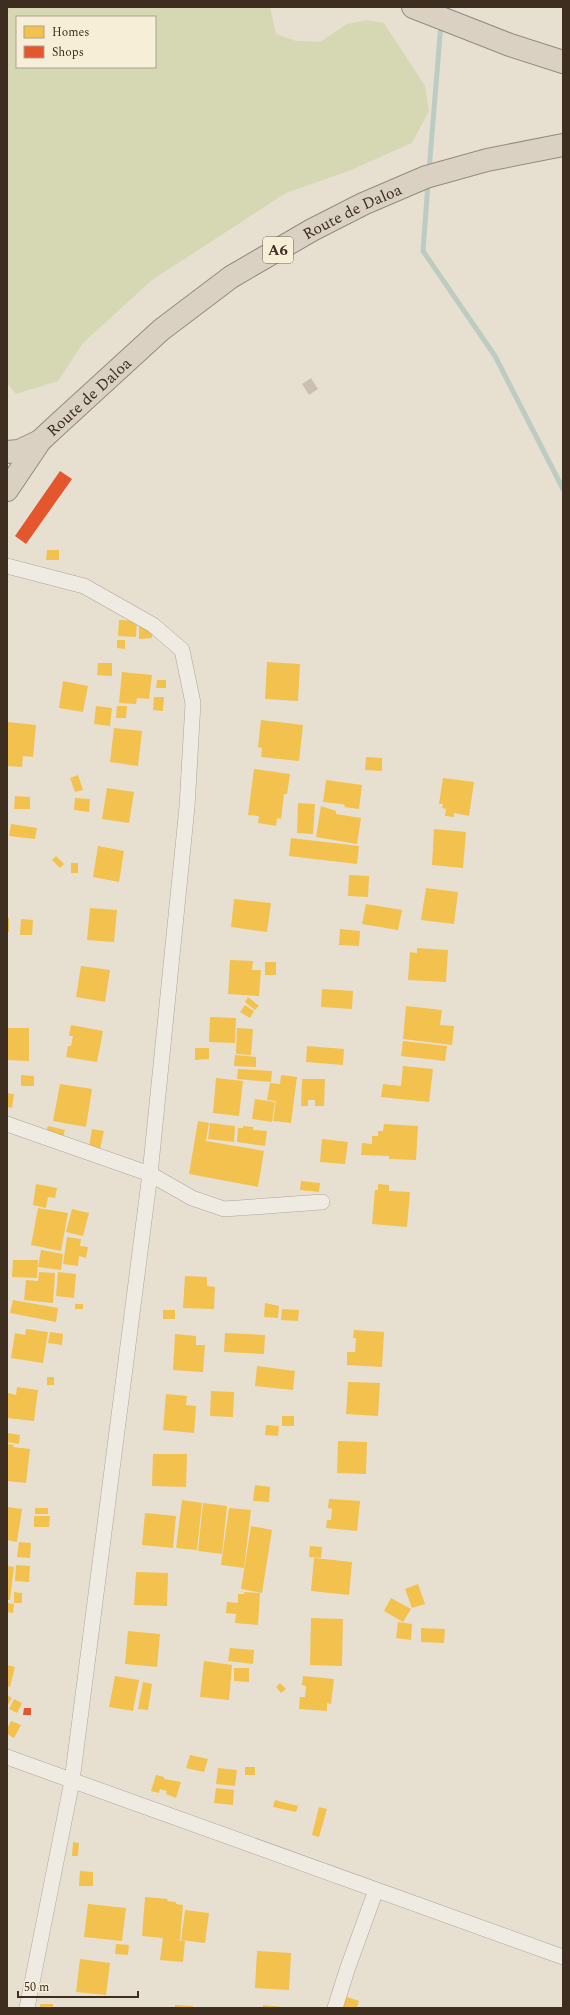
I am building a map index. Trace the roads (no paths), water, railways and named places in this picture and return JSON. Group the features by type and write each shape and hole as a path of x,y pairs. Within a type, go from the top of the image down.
{"highway":[{"path":"414,7 510,45 563,62"},
{"name":"Route de Daloa","path":"40,441 160,330 231,277 312,230 363,204 426,177 487,160 563,145"},
{"path":"7,452 19,451 40,441"},
{"name":"A6","path":"7,490 40,441"}],"street":[{"path":"7,566 84,586 153,625 182,650 193,703 187,807 150,1174 72,1780 26,2008"},
{"path":"7,1124 150,1174 192,1198 224,1209 322,1202"},
{"path":"7,1757 563,1957"},
{"path":"335,2008 376,1890"}],"waterway":[{"path":"429,171 441,23"},
{"path":"428,183 423,251 495,356 563,489"}]}
